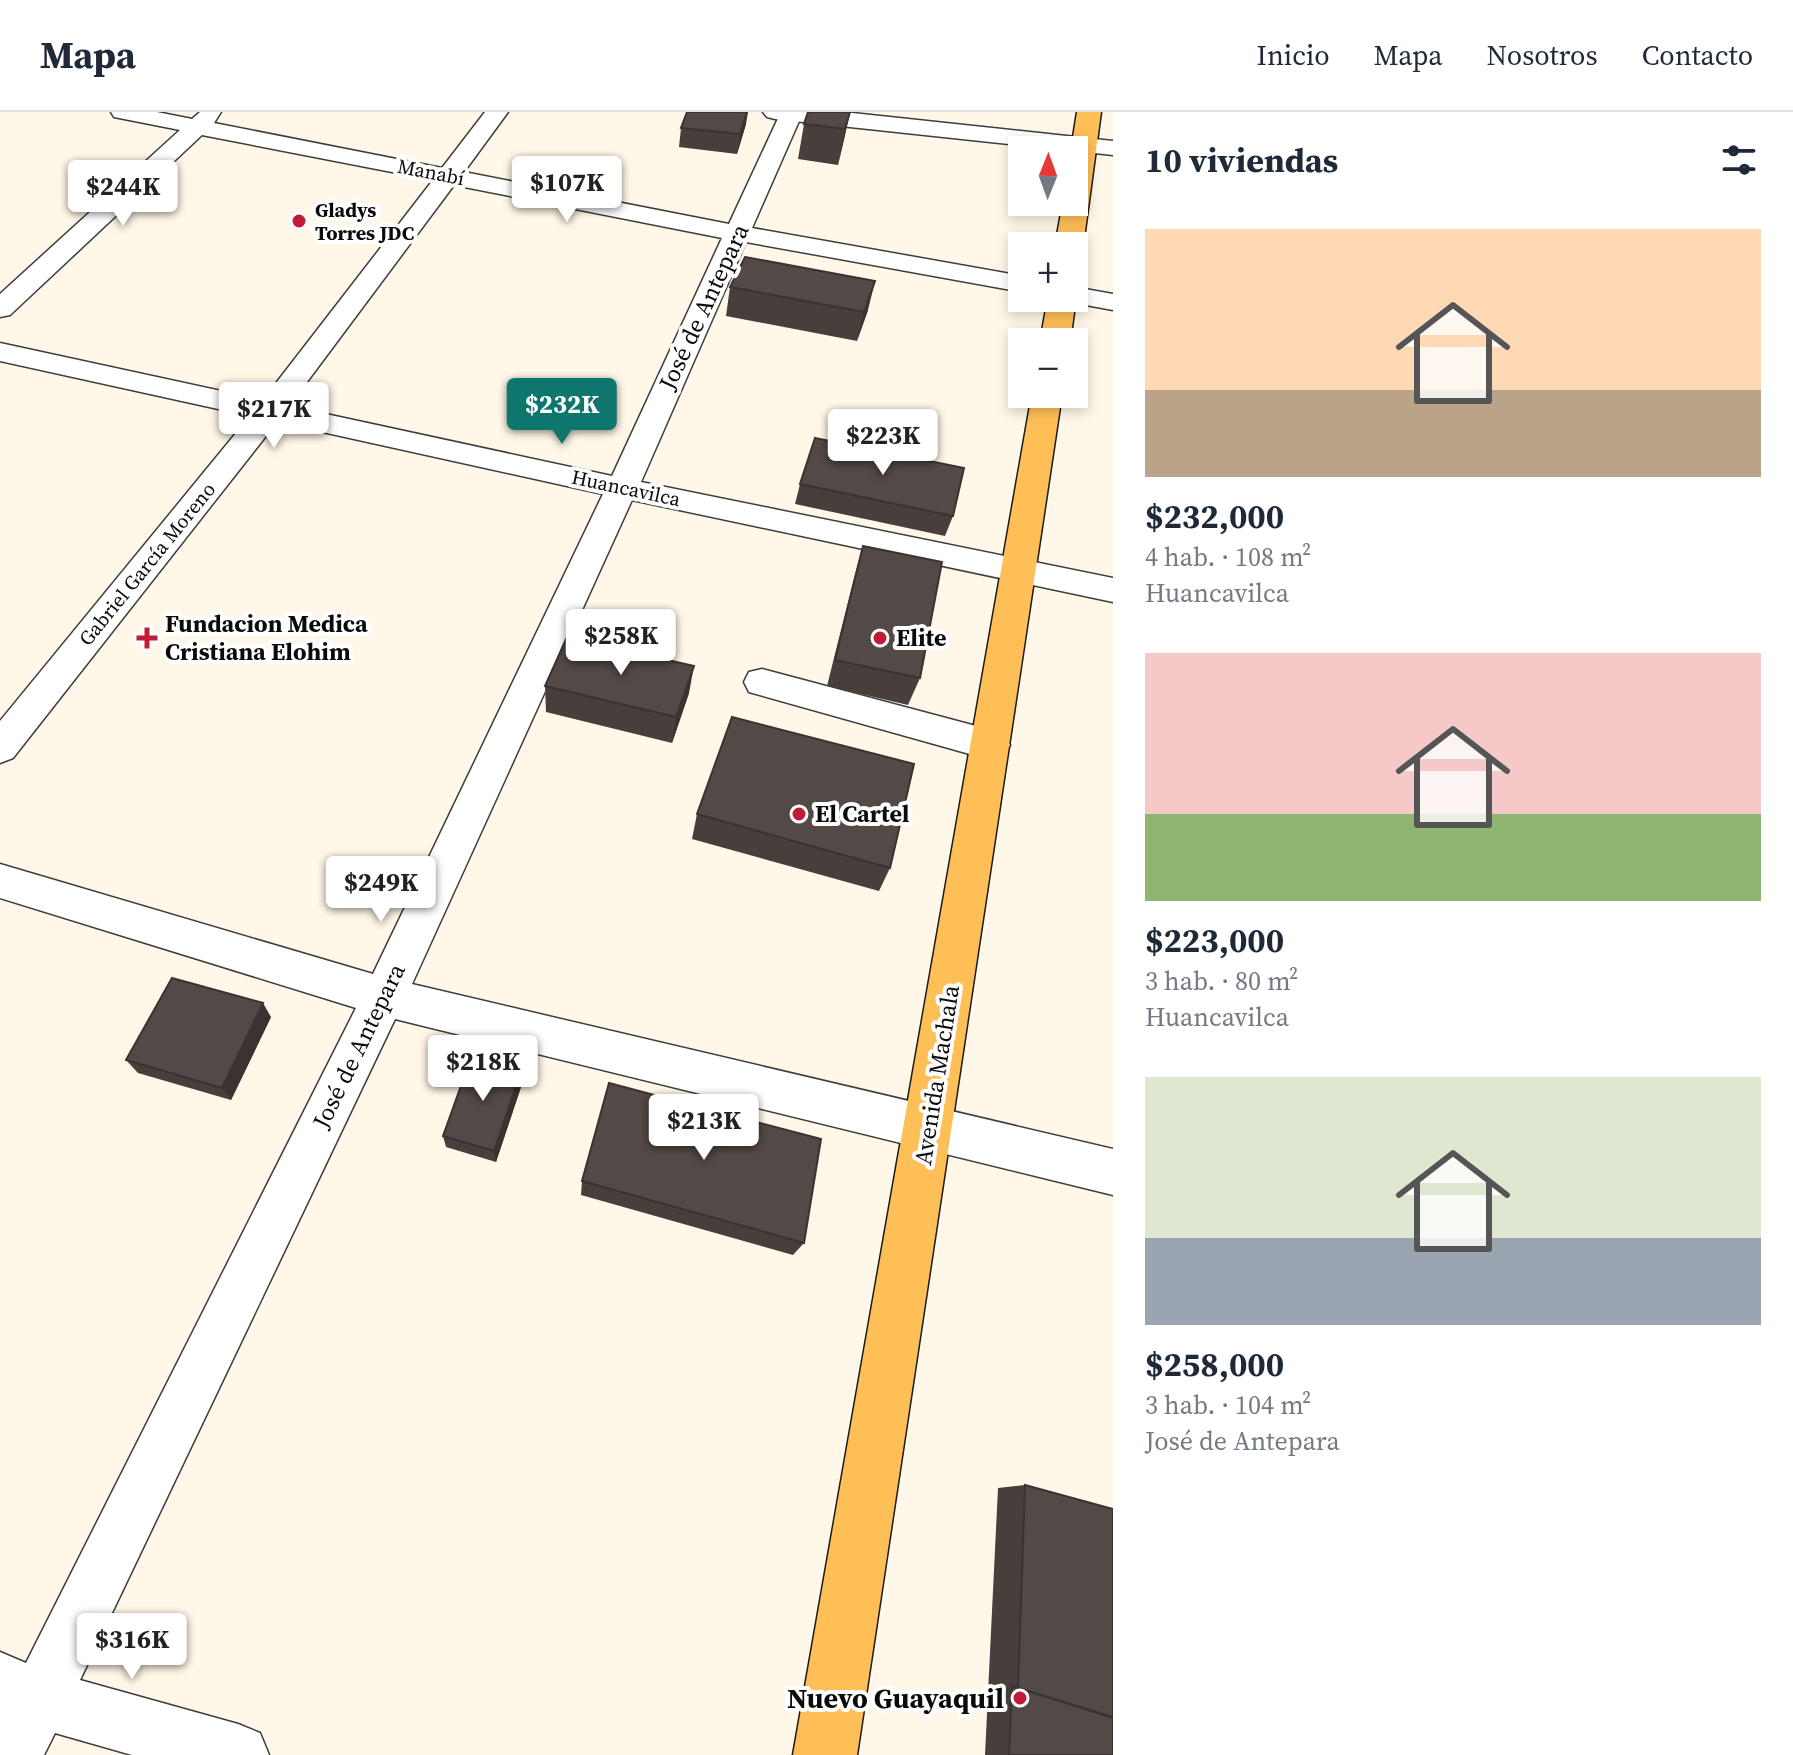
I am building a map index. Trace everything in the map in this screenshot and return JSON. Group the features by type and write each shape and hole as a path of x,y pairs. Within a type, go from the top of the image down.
{"main road":[{"path":"1085,136 1089,112"},
{"name":"Avenida Machala","path":"825,1755 1045,408"}],"street":[{"name":"Manabí","path":"122,112 205,119 448,175 738,233 1008,281"},
{"name":"Gabriel García Moreno","path":"0,748 271,410 497,112"},
{"path":"786,113 1008,137"},
{"name":"José de Antepara","path":"12,1755 20,1690 384,997 738,233 786,113"},
{"path":"0,309 205,119"},
{"path":"1088,146 1113,148"},
{"path":"1088,298 1113,302"},
{"name":"Huancavilca","path":"0,352 622,488 1113,590"},
{"path":"762,682 991,745"},
{"path":"0,881 384,997 1113,1172"},
{"path":"20,1690 238,1755"}],"building":[{"path":"687,112 747,112 740,134 681,128"},
{"path":"808,112 850,112 845,129 804,124"},
{"path":"745,257 875,281 864,312 730,287"},
{"path":"815,438 964,468 953,516 800,484"},
{"name":"Elite","path":"863,546 942,562 920,678 835,660"},
{"path":"567,637 694,666 676,717 545,686"},
{"name":"El Cartel","path":"732,717 914,764 890,868 697,814"},
{"path":"172,978 263,1003 222,1088 126,1060"},
{"path":"472,1055 522,1068 494,1151 443,1136"},
{"path":"609,1083 821,1139 804,1243 582,1181"},
{"path":"1025,1485 1113,1509 1113,1717 1018,1688"},
{"name":"Nuevo Guayaquil","path":"1012,1686 1113,1718 1113,1755 1009,1755"}],"place":[{"name":"Gladys Torres JDC","path":"299,221"},
{"name":"Fundacion Medica Cristiana Elohim","path":"147,638"},
{"name":"Elite","path":"880,638"},
{"name":"El Cartel","path":"799,814"},
{"name":"Nuevo Guayaquil","path":"1020,1698"}]}
